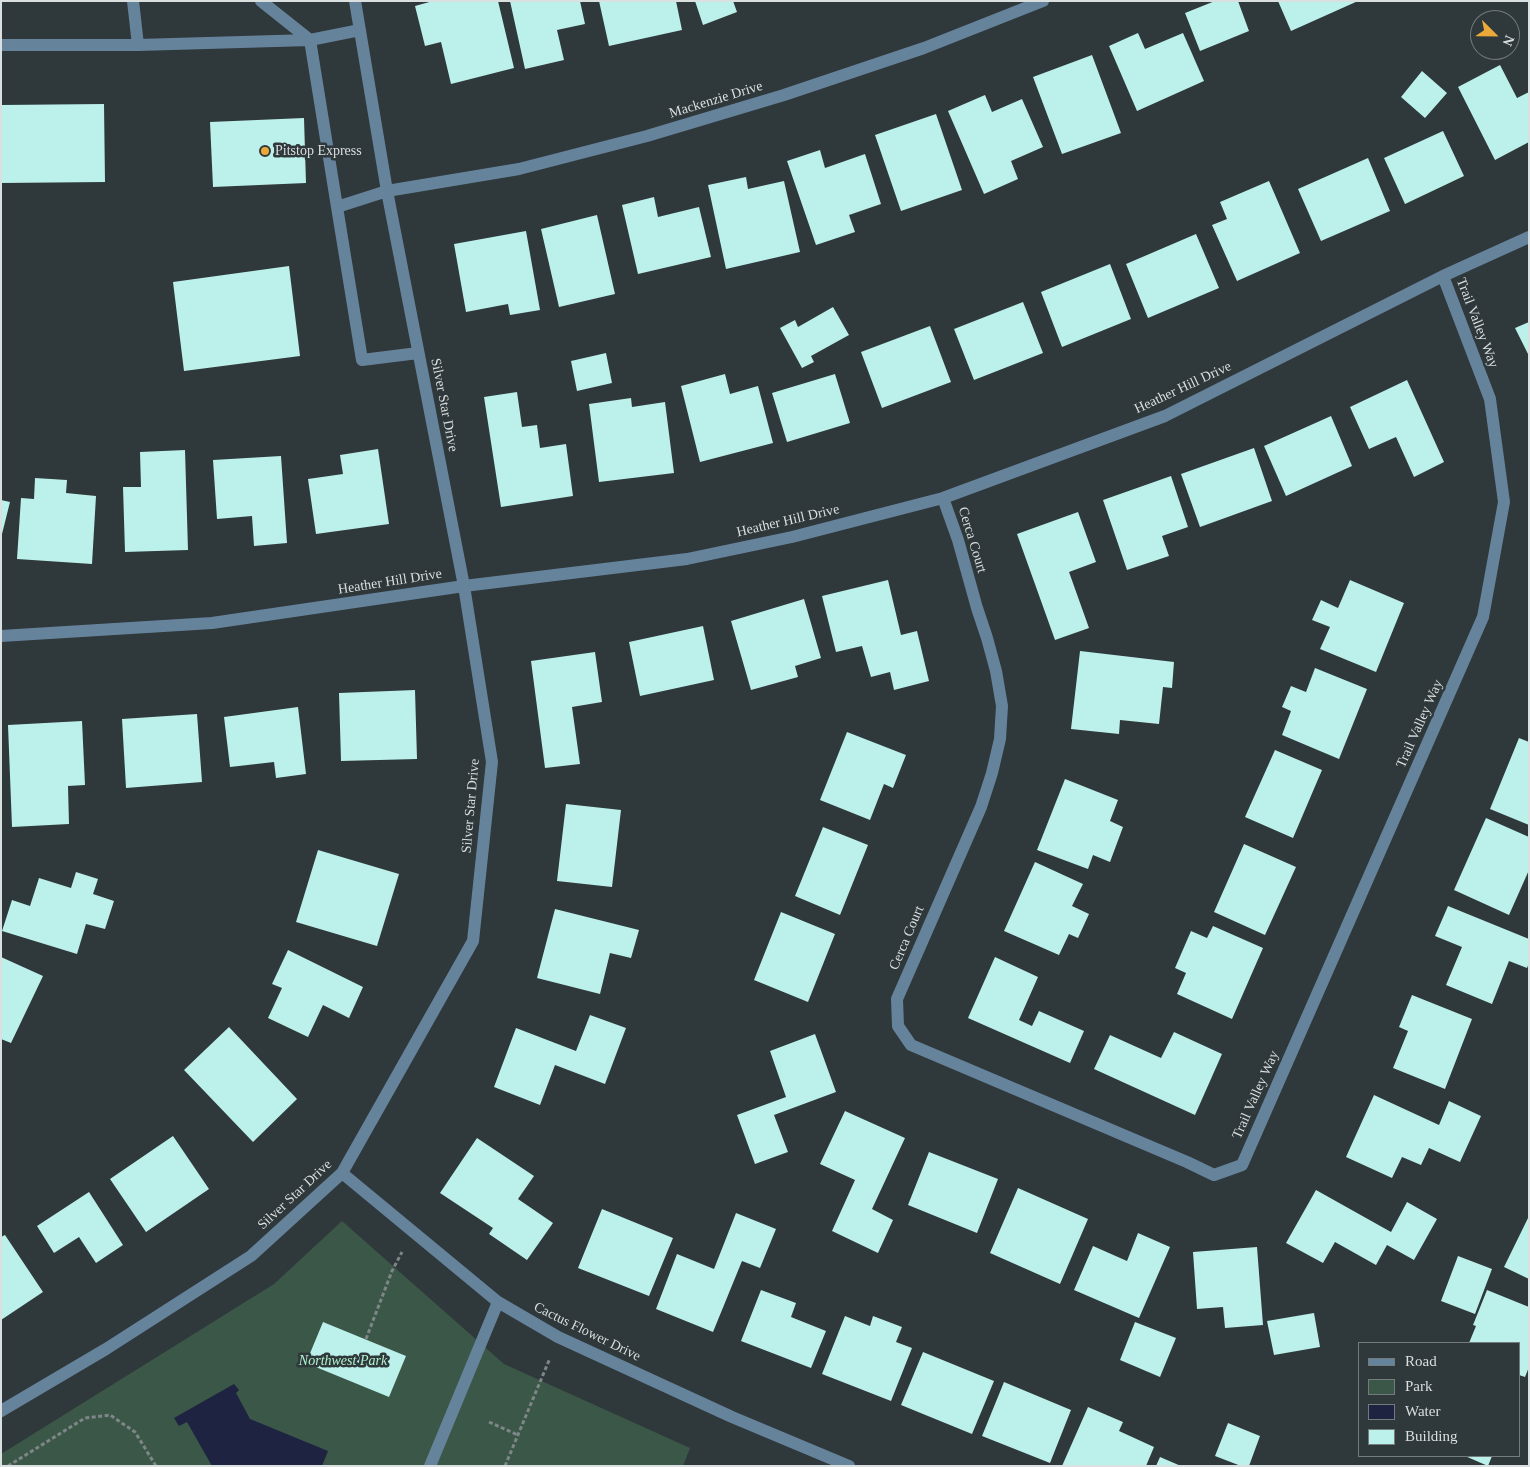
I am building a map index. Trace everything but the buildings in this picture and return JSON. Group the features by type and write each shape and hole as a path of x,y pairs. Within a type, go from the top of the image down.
{"street":[{"path":"134,1 138,45"},
{"path":"261,1 310,40 362,360 418,352"},
{"name":"Silver Star Drive","path":"1,1411 106,1349 251,1256 342,1173 473,941 492,762 464,586 387,191 355,1"},
{"name":"Mackenzie Drive","path":"337,207 387,191 519,169 647,136 784,95 896,57 1043,1"},
{"path":"1,45 138,45 310,40 360,30"},
{"name":"Heather Hill Drive","path":"1,636 212,623 464,586 687,559 792,537 943,498 1165,416 1443,276 1529,237"},
{"name":"Trail Valley Way","path":"1242,1166 1484,617 1504,502 1490,398 1443,276"},
{"name":"Cerca Court","path":"943,498 958,540 996,672 1002,706 1000,739 981,807 897,999 898,1026 911,1045 1214,1175 1242,1166"},
{"name":"Cactus Flower Drive","path":"342,1173 498,1302 558,1337 732,1417 849,1466"},
{"path":"430,1466 498,1302"}],"path":[{"path":"366,1339 392,1271 414,1232"},
{"path":"505,1466 558,1337"},
{"path":"8,1466 85,1418 110,1415 134,1432 156,1466"},
{"path":"489,1422 518,1435"}],"green space":[{"name":"Northwest Park","path":"342,1221 504,1364 690,1448 683,1466 1,1466 1,1454 274,1284"}],"water":[{"path":"234,1384 239,1390 236,1393 250,1419 328,1451 322,1466 212,1466 187,1422 179,1426 174,1418"}],"place":[{"name":"Pitstop Express","path":"265,151"}]}
